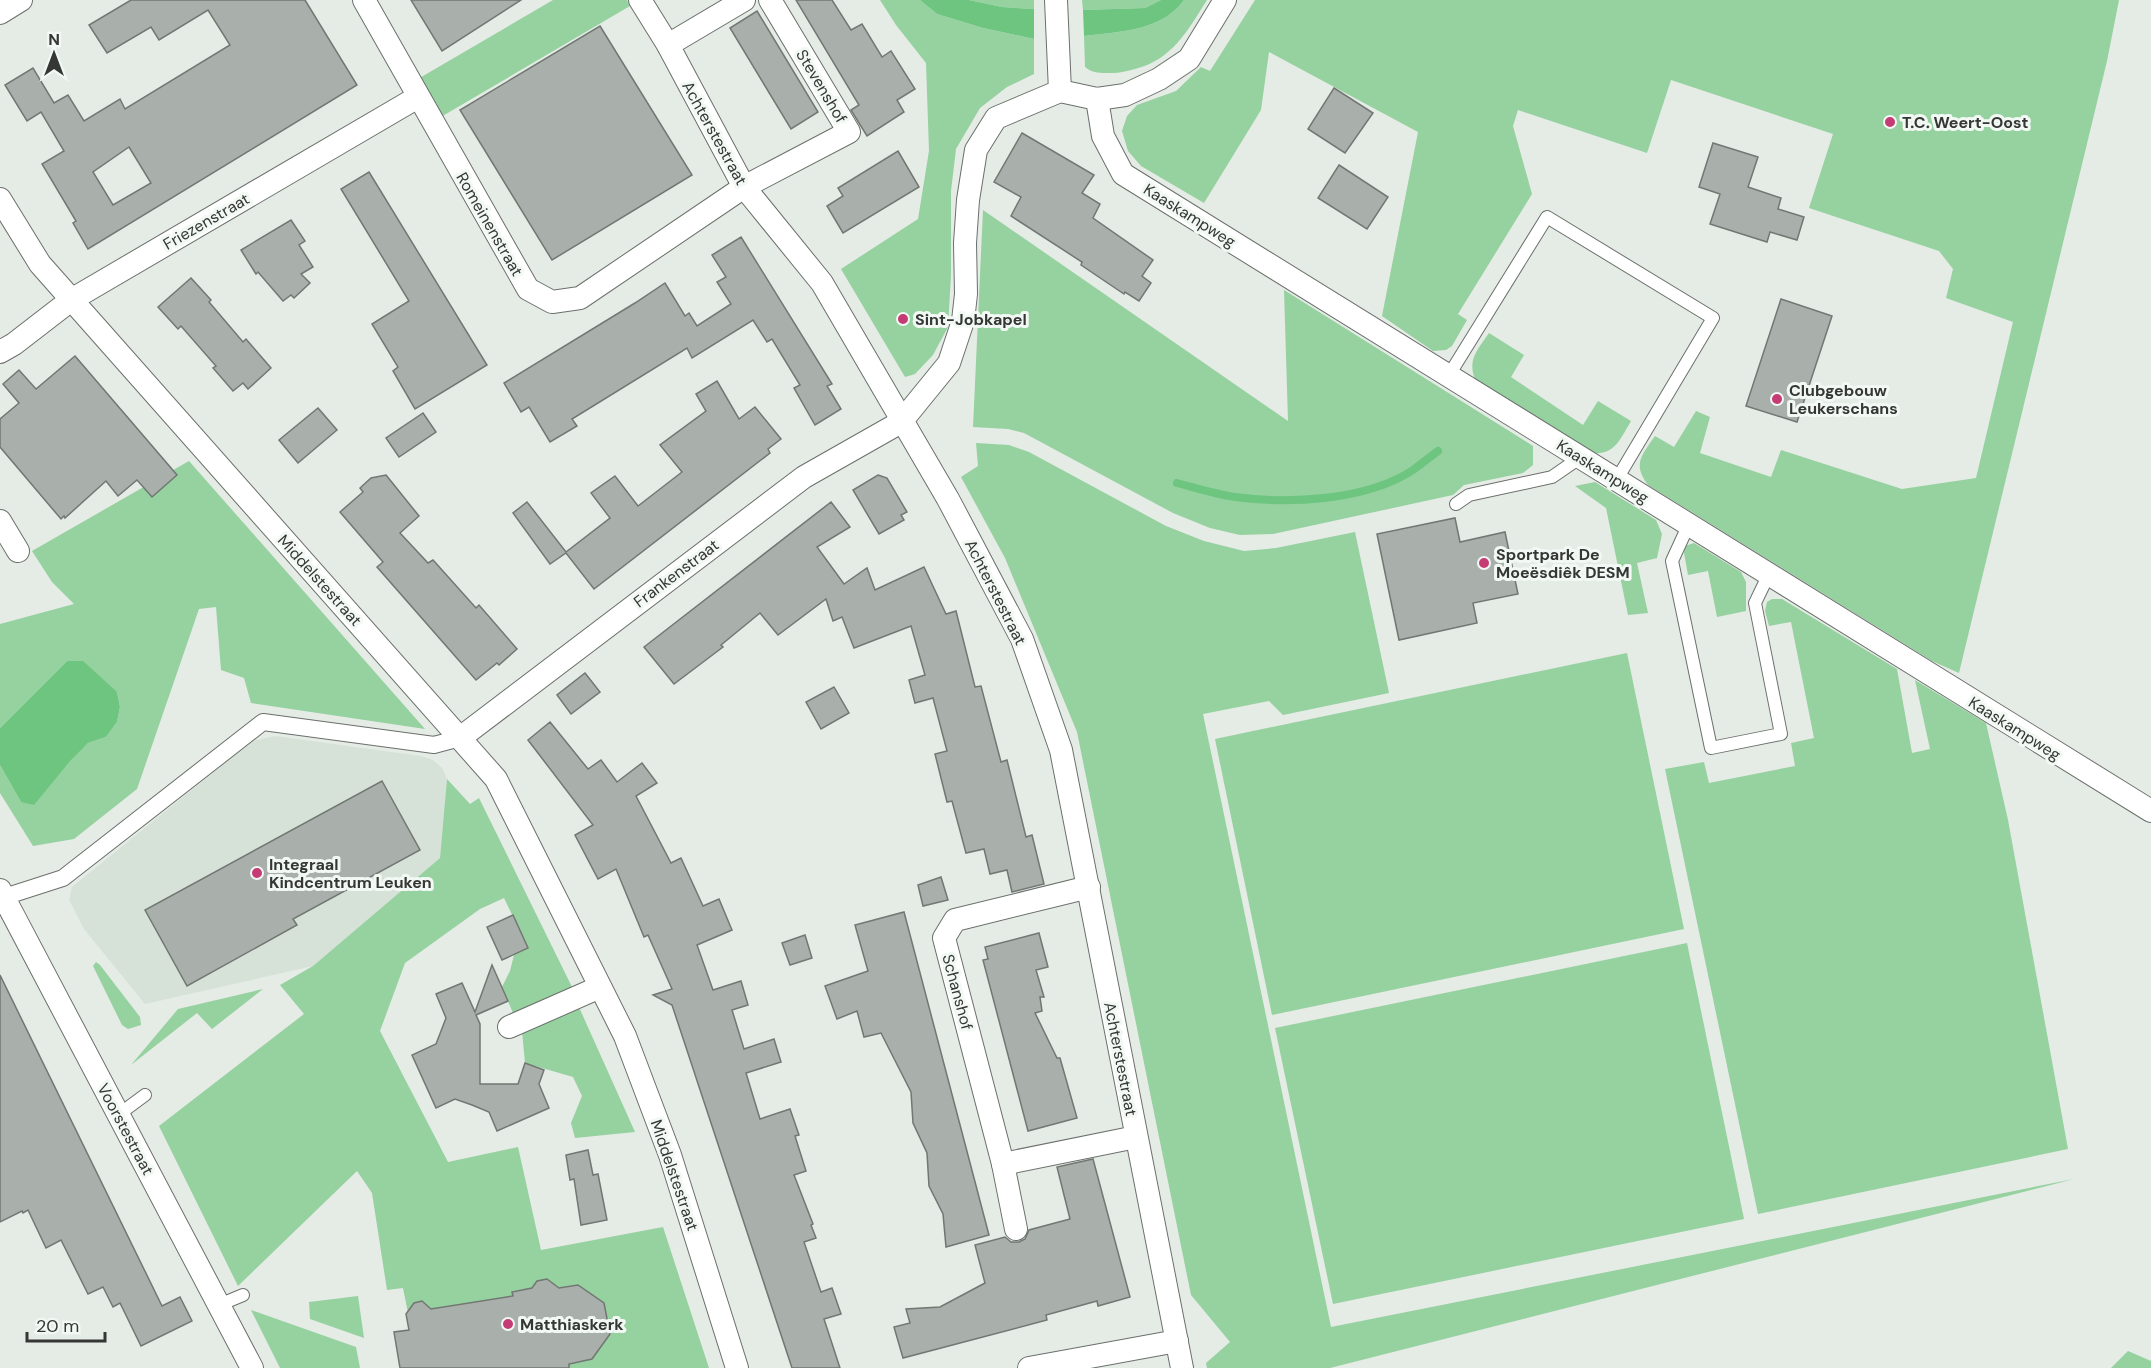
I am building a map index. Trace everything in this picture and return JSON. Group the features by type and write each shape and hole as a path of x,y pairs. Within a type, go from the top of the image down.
{"street":[{"path":"0,13 21,0"},
{"name":"Romeinenstraat","path":"364,0 528,289 552,302 580,298 744,187"},
{"name":"Achterstestraat","path":"640,0 668,45 744,187 822,283 948,499 1022,639 1061,750 1182,1368"},
{"path":"668,45 744,0"},
{"name":"Stevenshof","path":"744,187 849,132 770,0"},
{"path":"1056,0 1060,92"},
{"path":"902,422 949,363 963,321 966,294 965,243 968,200 976,150 996,118 1060,92 1097,99 1125,95 1159,79 1189,59 1225,0"},
{"name":"Friezenstraat","path":"0,352 14,344 71,300 418,97"},
{"name":"Kaaskampweg","path":"1097,99 1103,136 1123,174 2151,811"},
{"name":"Middelstestraat","path":"0,199 40,264 496,779 625,1036 670,1155 737,1368"},
{"name":"Frankenstraat","path":"460,738 804,477 902,422"},
{"path":"0,521 18,551"},
{"path":"1,895 63,878 263,722 434,745 460,738"},
{"name":"Schanshof","path":"1016,1229 1003,1164 944,938 955,920 1089,887"},
{"name":"Voorstestraat","path":"1,895 252,1368"},
{"path":"508,1027 600,987"},
{"path":"1003,1164 1136,1137"},
{"path":"1029,1368 1177,1341"}],"lane":[{"path":"1449,375 1547,217 1668,290 1713,318 1617,479"},
{"path":"1456,504 1469,495 1552,477 1581,457"},
{"path":"1689,524 1672,561 1711,748 1781,734 1755,603 1769,574"},
{"path":"118,1115 145,1095"},
{"path":"219,1305 243,1295"}],"shaded area":[{"path":"553,0 627,0 630,6 434,121 411,83"},
{"path":"880,0 920,0 937,14 983,28 1034,39 1034,74 1007,87 980,108 956,149 951,191 951,275 948,327 933,355 915,374 905,377 841,269 918,219 929,151 926,63 896,25"},
{"path":"920,0 969,0 1002,7 1034,9 1034,39 983,28 937,14"},
{"path":"969,0 1034,0 1034,9 1002,7"},
{"path":"1082,0 1161,0 1145,8 1083,10"},
{"path":"1161,0 1184,0 1175,10 1152,24 1125,31 1084,36 1083,10 1145,8"},
{"path":"1184,0 1207,0 1178,42 1159,59 1148,65 1118,73 1098,73 1085,67 1084,36 1125,31 1152,24 1175,10"},
{"path":"1255,0 2119,0 2107,61 1959,673 1932,661 1648,485 1641,471 1643,454 1655,436 1674,447 1696,411 1710,417 1700,453 1771,477 1781,450 1902,489 1976,478 2013,322 1946,298 1953,269 1939,251 1809,208 1833,134 1671,80 1647,153 1518,110 1513,126 1532,194 1458,314 1467,320 1452,346 1446,350 1433,351 1382,316 1418,132 1269,52 1261,110 1204,203 1141,166 1128,151 1122,131 1127,116 1137,105 1176,91 1201,67 1210,71"},
{"path":"983,210 1288,421 1284,290 1533,446 1533,465 1523,473 1464,485 1453,495 1273,534 1240,535 1210,528 1173,513 1024,433 1008,429 973,427"},
{"path":"1489,333 1524,355 1511,377 1583,425 1598,401 1631,421 1615,446 1604,452 1588,453 1477,384 1472,369 1474,357"},
{"path":"976,443 1009,445 1029,452 1166,526 1204,541 1244,551 1276,548 1355,532 1389,693 1283,715 1269,701 1203,714 1331,1327 2074,1179 1330,1368 1207,1368 1206,1363 1230,1342 1191,1295 1077,732 1005,558 961,477 978,466"},
{"path":"189,461 425,729 251,703 244,678 221,670 216,607 199,609 137,789 74,839 33,846 0,793 0,765 21,802 88,743 106,737 117,722 120,707 117,692 67,661 0,728 0,624 74,604 52,582 32,551"},
{"path":"1595,482 1656,520 1662,534 1657,558 1637,563 1648,613 1628,615 1606,508 1575,486"},
{"path":"1694,543 1741,572 1746,582 1746,611 1717,617 1708,571 1688,575 1685,546"},
{"path":"1772,599 1782,599 1897,669 1912,753 1930,749 1915,680 1986,723 2008,820 2068,1149 1758,1214 1665,769 1704,762 1709,783 1795,766 1791,743 1814,738 1791,622 1769,626 1765,611 1767,602"},
{"path":"1627,653 1684,929 1272,1015 1215,739"},
{"path":"67,661 83,661 117,692 120,707 117,722 106,737 88,743 70,761 34,805 21,802 0,765 0,728"},
{"name":"Integraal Kindcentrum Leuken","path":"275,736 421,756 433,760 442,768 447,779 440,858 313,966 145,1004 84,929 69,900 72,887 252,741"},
{"path":"447,779 470,804 479,798 572,987 513,1013 502,987 510,971 514,955 528,948 504,898 480,909 405,963 380,1031 448,1162 518,1147 541,1250 663,1227 709,1368 414,1368 410,1323 403,1288 387,1290 372,1193 357,1171 238,1286 159,1126 304,1014 280,985 313,966 440,858"},
{"path":"1687,943 1744,1219 1333,1304 1275,1028"},
{"path":"96,962 140,1017 141,1025 128,1029 122,1025 93,966"},
{"path":"263,989 212,1029 197,1013 131,1065 178,1009"},
{"path":"578,1005 635,1132 575,1138 571,1123 582,1096 573,1077 525,1063 522,1031"},
{"path":"358,1296 364,1338 310,1319 309,1302"},
{"path":"251,1310 356,1347 360,1368 280,1368"},
{"path":"2128,1351 2151,1361 2151,1368 2111,1368"}],"building":[{"path":"131,0 305,0 357,85 88,249 73,223 76,221 42,164 64,151 41,112 27,121 5,85 33,68 54,103 68,95 84,121 120,99 125,109 230,45 208,10 159,40 151,27 107,53 89,25","holes":["129,147 151,183 113,205 93,172"]},
{"path":"411,0 521,0 442,51"},
{"path":"796,0 832,0 851,30 862,24 882,57 891,51 915,89 897,100 904,112 867,136 851,110 859,105"},
{"path":"757,11 818,112 791,129 730,28"},
{"path":"600,26 692,175 552,260 460,110"},
{"path":"1334,88 1373,113 1345,153 1308,129"},
{"path":"1022,133 1094,175 1082,193 1100,204 1093,218 1153,260 1142,276 1151,283 1139,301 1125,292 1124,294 1081,265 1082,262 1011,216 1021,197 994,182"},
{"path":"1713,143 1758,157 1748,187 1781,198 1778,209 1804,217 1797,240 1770,232 1767,242 1710,224 1720,194 1699,187"},
{"path":"898,151 919,187 843,233 827,206 843,196 838,188"},
{"path":"1339,165 1388,197 1367,229 1318,198"},
{"path":"369,172 487,365 415,409 393,371 398,367 372,324 409,301 341,189"},
{"path":"291,220 305,241 299,245 313,267 301,274 310,283 294,298 291,295 283,301 258,272 256,274 241,250"},
{"path":"741,237 832,384 827,386 841,409 815,425 794,388 800,385 772,339 767,342 753,320 692,358 687,348 572,419 577,426 550,442 529,407 521,412 504,383 665,283 685,316 689,313 697,326 731,304 717,282 726,277 712,255"},
{"path":"191,278 243,342 246,339 271,368 248,389 243,383 233,391 213,368 216,366 181,326 178,329 158,307"},
{"path":"1781,299 1832,316 1797,422 1746,406"},
{"path":"75,356 177,475 152,497 137,480 118,496 106,481 65,518 64,516 61,519 0,447 0,419 19,403 3,384 19,370 36,389"},
{"path":"717,381 739,419 755,407 781,439 768,449 770,453 594,589 566,553 550,564 513,513 527,502 566,552 610,518 591,493 615,476 638,506 682,472 660,445 706,411 696,394"},
{"path":"318,408 337,430 298,463 279,440"},
{"path":"423,413 436,432 399,457 386,438"},
{"path":"386,475 419,516 400,533 428,563 433,560 476,608 479,605 517,649 499,665 497,663 476,680 377,567 383,562 340,512 363,492 360,488 371,478"},
{"path":"878,475 887,478 907,512 901,515 904,520 879,534 853,490"},
{"path":"831,502 850,527 817,547 844,584 867,568 875,590 924,567 946,614 956,611 975,687 981,686 1001,762 1007,760 1026,837 1032,835 1044,884 1012,892 1007,870 990,874 984,849 966,853 952,801 947,802 935,754 947,751 933,698 915,703 909,680 925,675 911,626 854,648 842,617 833,621 826,599 778,635 760,613 721,645 723,647 674,684 644,647"},
{"path":"1455,518 1460,542 1505,532 1518,594 1473,603 1477,623 1399,640 1377,534"},
{"path":"585,673 600,692 571,714 557,695"},
{"path":"834,687 849,713 821,729 806,702"},
{"path":"550,722 588,769 601,760 617,782 642,763 657,783 636,796 671,863 681,858 703,906 719,899 732,930 697,945 713,990 741,981 748,1005 732,1010 744,1049 774,1039 781,1062 746,1073 760,1119 790,1109 799,1135 795,1136 806,1171 794,1175 816,1238 804,1242 821,1292 832,1288 841,1314 824,1319 840,1368 792,1368 672,1005 653,995 672,989 648,935 644,937 616,869 598,879 575,835 593,825 528,740"},
{"path":"382,781 420,850 293,919 297,925 187,986 145,910"},
{"path":"941,877 948,900 923,906 918,885"},
{"path":"904,912 989,1235 946,1247 943,1214 929,1186 927,1153 913,1123 911,1092 881,1033 864,1037 857,1011 837,1019 825,986 868,971 855,925"},
{"path":"513,915 528,948 502,960 487,927"},
{"path":"1039,933 1048,967 1036,970 1044,997 1040,997 1042,1011 1035,1013 1057,1058 1060,1058 1077,1118 1028,1131 983,960 988,959 985,947"},
{"path":"805,935 812,958 790,965 782,943"},
{"path":"492,965 508,1001 476,1015 480,1024 480,1084 518,1084 525,1063 544,1070 539,1084 549,1108 497,1131 489,1112 472,1105 455,1099 436,1108 412,1055 436,1044 446,1018 436,994 462,983 475,1012"},
{"path":"0,975 162,1306 180,1297 192,1321 141,1346 120,1303 113,1307 103,1287 88,1294 61,1240 46,1248 28,1210 0,1222"},
{"path":"588,1150 593,1175 598,1174 607,1220 581,1225 574,1179 570,1180 566,1155"},
{"path":"1093,1159 1130,1297 1098,1306 1097,1301 1046,1315 1047,1320 903,1358 894,1327 910,1323 906,1309 940,1307 985,1283 975,1245 1005,1237 1011,1242 1019,1242 1025,1239 1029,1230 1070,1219 1057,1167"},
{"name":"Matthiaskerk","path":"547,1279 559,1288 578,1285 604,1303 610,1334 592,1359 569,1364 569,1368 400,1368 394,1332 409,1330 406,1314 414,1303 422,1301 431,1309 513,1296 512,1292 532,1288 537,1281"}],"waterway":[{"path":"1177,483 1235,497 1279,500 1326,498 1373,488 1394,480 1413,470 1438,451"}],"place":[{"name":"T.C. Weert-Oost","path":"1890,122"},
{"name":"Sint-Jobkapel","path":"903,319"},
{"name":"Clubgebouw Leukerschans","path":"1777,399"},
{"name":"Sportpark De Moeësdiêk DESM","path":"1484,563"},
{"name":"Integraal Kindcentrum Leuken","path":"257,873"},
{"name":"Matthiaskerk","path":"508,1324"}]}
